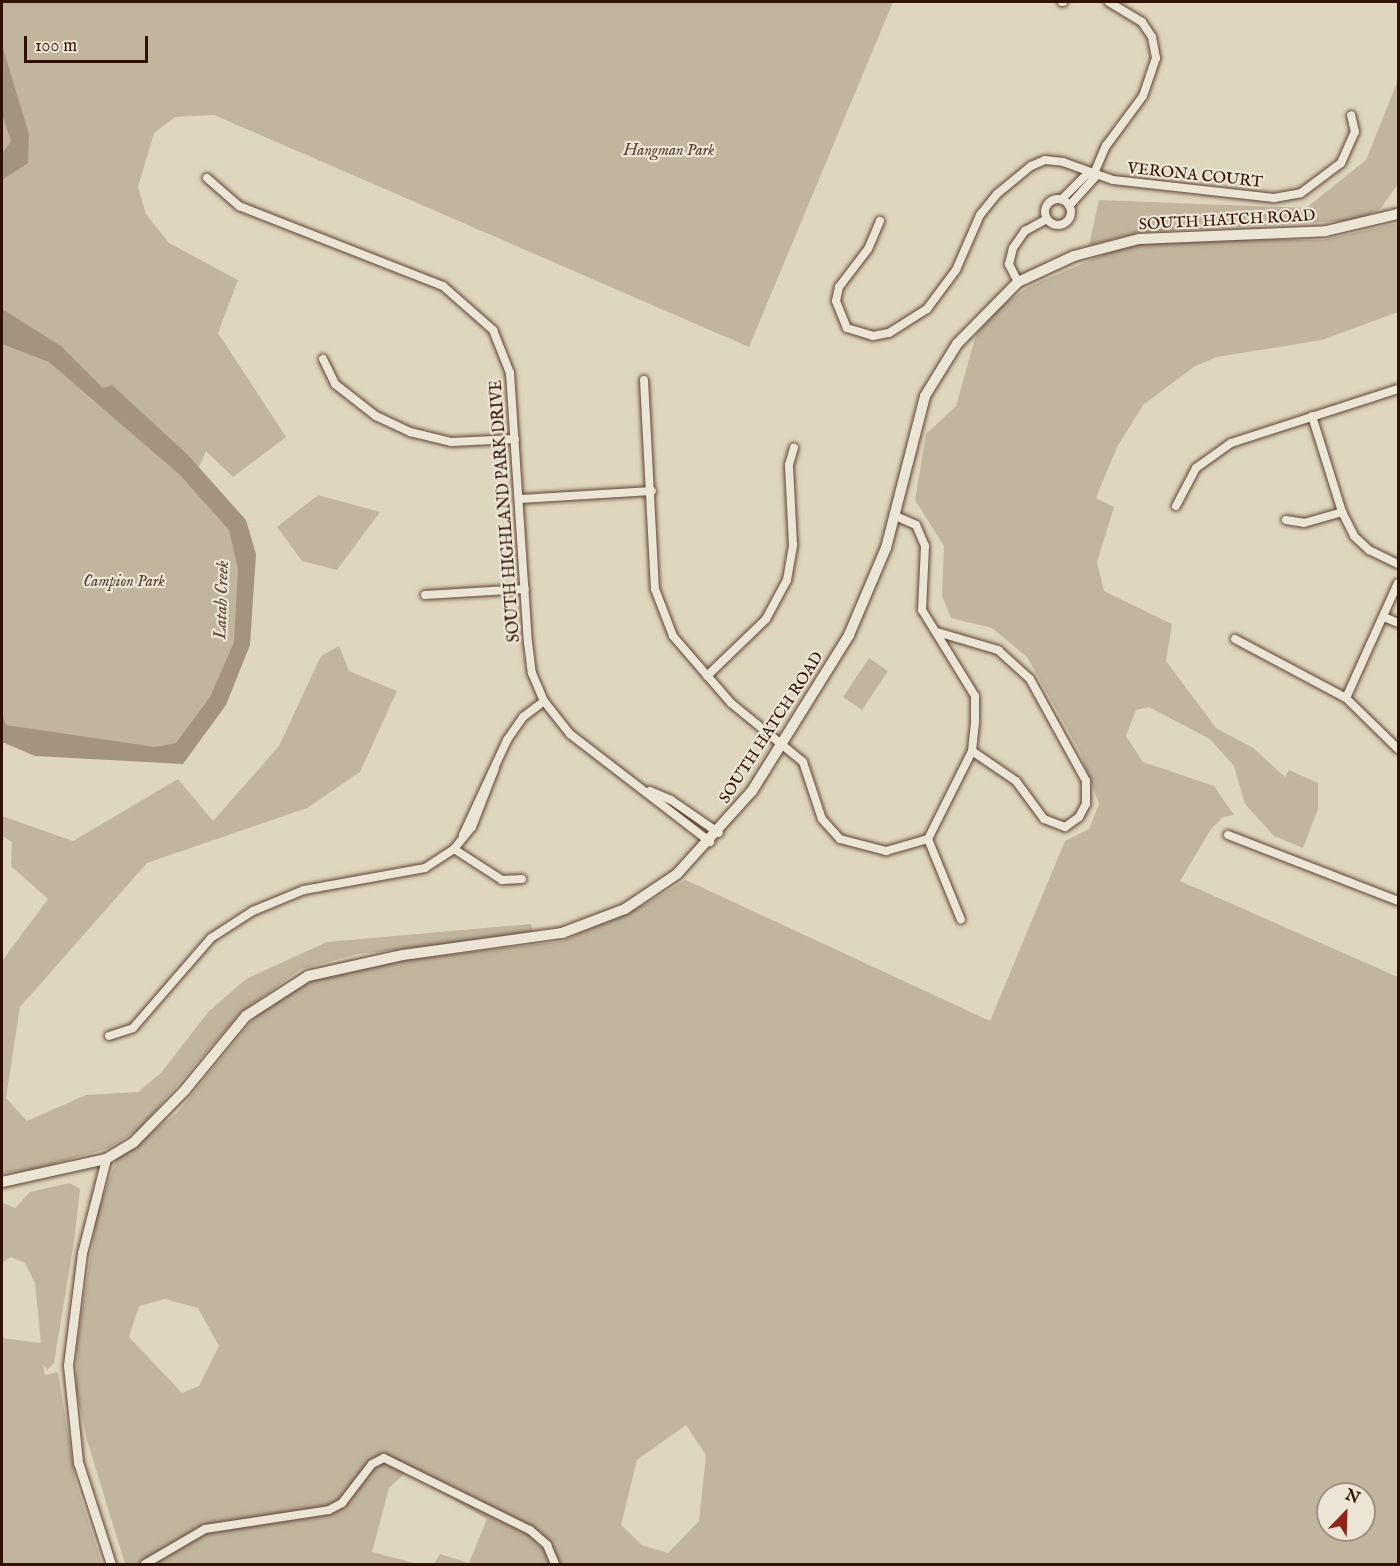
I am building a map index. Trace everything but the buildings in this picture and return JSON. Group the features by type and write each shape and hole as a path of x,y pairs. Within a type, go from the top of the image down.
{"main road":[{"name":"SOUTH HATCH ROAD","path":"2,1182 106,1159 152,1127 246,1016 290,984 350,964 538,940 593,924 677,874 719,833 782,746 864,603 894,515 925,396 957,344 1018,282 1074,256 1139,239 1326,231 1398,214"}],"street":[{"path":"1069,206 1092,175 1106,146 1143,96 1156,58 1152,37 1142,22 1109,2"},
{"name":"VERONA COURT","path":"880,221 868,249 839,287 836,301 847,328 873,336 889,333 927,309 956,270 980,215 997,194 1031,166 1045,160 1063,162 1092,175 1256,197 1301,193 1341,164 1355,132 1351,115"},
{"path":"1047,219 1047,204 1062,200 1092,175"},
{"name":"SOUTH HIGHLAND PARK DRIVE","path":"207,178 239,206 417,275 465,300 493,330 510,373 532,673 544,701 570,734 649,791 665,809 710,842"},
{"path":"1018,282 1009,264 1013,248 1025,231 1047,219 1063,223 1070,214 1069,206 1062,200"},
{"path":"322,359 335,384 376,416 410,432 451,442 515,439"},
{"path":"644,380 652,491 655,589 673,636 731,703 803,762 822,819 840,839 886,851 928,839 972,751 975,696 922,610 924,546 916,525 894,515"},
{"path":"1176,506 1196,468 1210,455 1256,432 1398,389"},
{"path":"1311,416 1342,512 1354,536 1369,550 1398,564"},
{"path":"707,676 766,619 787,580 792,545 789,465 794,448"},
{"path":"520,499 652,491"},
{"path":"1286,520 1304,523 1342,512"},
{"path":"1346,698 1398,584"},
{"path":"426,595 525,590"},
{"path":"1384,617 1398,623"},
{"path":"937,632 998,650 1030,679 1086,781 1086,804 1079,817 1065,827 1044,819 1016,781 972,751"},
{"path":"1235,639 1346,698 1398,749"},
{"path":"109,1036 133,1028 211,938 253,911 304,890 425,868 454,849 463,836 481,789 523,717 544,701"},
{"name":"SOUTH HIGHLAND PARK DRIVE","path":"649,791 671,800 719,833"},
{"path":"1228,835 1398,901"},
{"path":"928,839 961,920"},
{"path":"454,849 502,880 522,879"},
{"path":"106,1159 82,1253 68,1365 78,1462 111,1564"},
{"path":"145,1564 205,1529 329,1510 342,1503 372,1464 384,1458 530,1530 547,1545 555,1564"}],"green space":[{"name":"Hangman Park","path":"2,2 893,2 749,347 214,115 175,117 154,133 138,187 146,214 169,243 238,280 218,333 286,437 233,477 206,451 195,476 236,522 248,564 242,645 180,751 2,730"},
{"path":"1398,80 1398,184 1381,208 1359,220 1144,232 1089,245 1099,200 1306,208 1366,160"},
{"path":"1398,223 1398,312 1322,340 1217,357 1195,366 1143,405 1117,447 1096,498 1114,507 1097,562 1104,591 1172,624 1166,661 1216,728 1253,748 1285,777 1289,770 1318,783 1318,809 1303,848 1274,836 1245,804 1234,766 1210,739 1149,707 1136,710 1126,736 1143,762 1214,786 1234,815 1223,817 1211,829 1180,881 1398,977 1398,1564 434,1564 440,1554 469,1563 487,1519 406,1472 389,1488 372,1552 418,1564 125,1564 87,1440 76,1389 77,1345 97,1214 117,1158 176,1114 260,1011 290,991 323,976 373,964 563,941 644,905 686,880 990,1021 1065,841 1089,829 1099,804 1080,752 1027,657 992,628 951,618 942,596 944,546 915,500 926,434 956,406 976,335 998,309 1030,286 1124,246 1195,239 1323,240","holes":["165,1299 198,1308 219,1346 199,1386 182,1393 129,1337 139,1306","686,1425 706,1455 699,1521 668,1553 642,1545 621,1525 637,1460"]},
{"path":"318,495 380,512 337,570 302,561 277,527"},
{"path":"339,646 349,671 397,691 360,772 307,808 147,863 20,1007 6,1098 27,1121 86,1095 138,1092 161,1073 209,1011 246,979 327,942 531,924 534,935 358,954 301,969 240,1013 139,1129 109,1148 32,1170 2,1173 2,961 48,899 11,866 12,842 2,836 2,816 73,841 178,779 213,821 279,746 321,656"},
{"path":"869,658 888,671 862,710 843,697"},
{"path":"70,1183 80,1189 74,1241 54,1363 47,1370 43,1364 45,1375 58,1372 76,1483 102,1564 2,1564 2,1338 41,1343 35,1283 25,1263 11,1257 2,1263 2,1203 15,1208 30,1192"}],"shaded area":[{"path":"2,45 29,134 28,163 2,180 2,154 11,141 2,114"},
{"path":"2,309 61,346 103,388 112,385 187,454 246,520 256,554 250,645 226,705 183,764 35,756 2,742 2,713 6,725 155,747 176,743 210,697 234,642 238,569 229,530 180,475 49,362 2,344"}],"park label":[{"name":"Campion Park","path":"124,582"}],"water label":[{"name":"Latah Creek","path":"223,600"}]}
